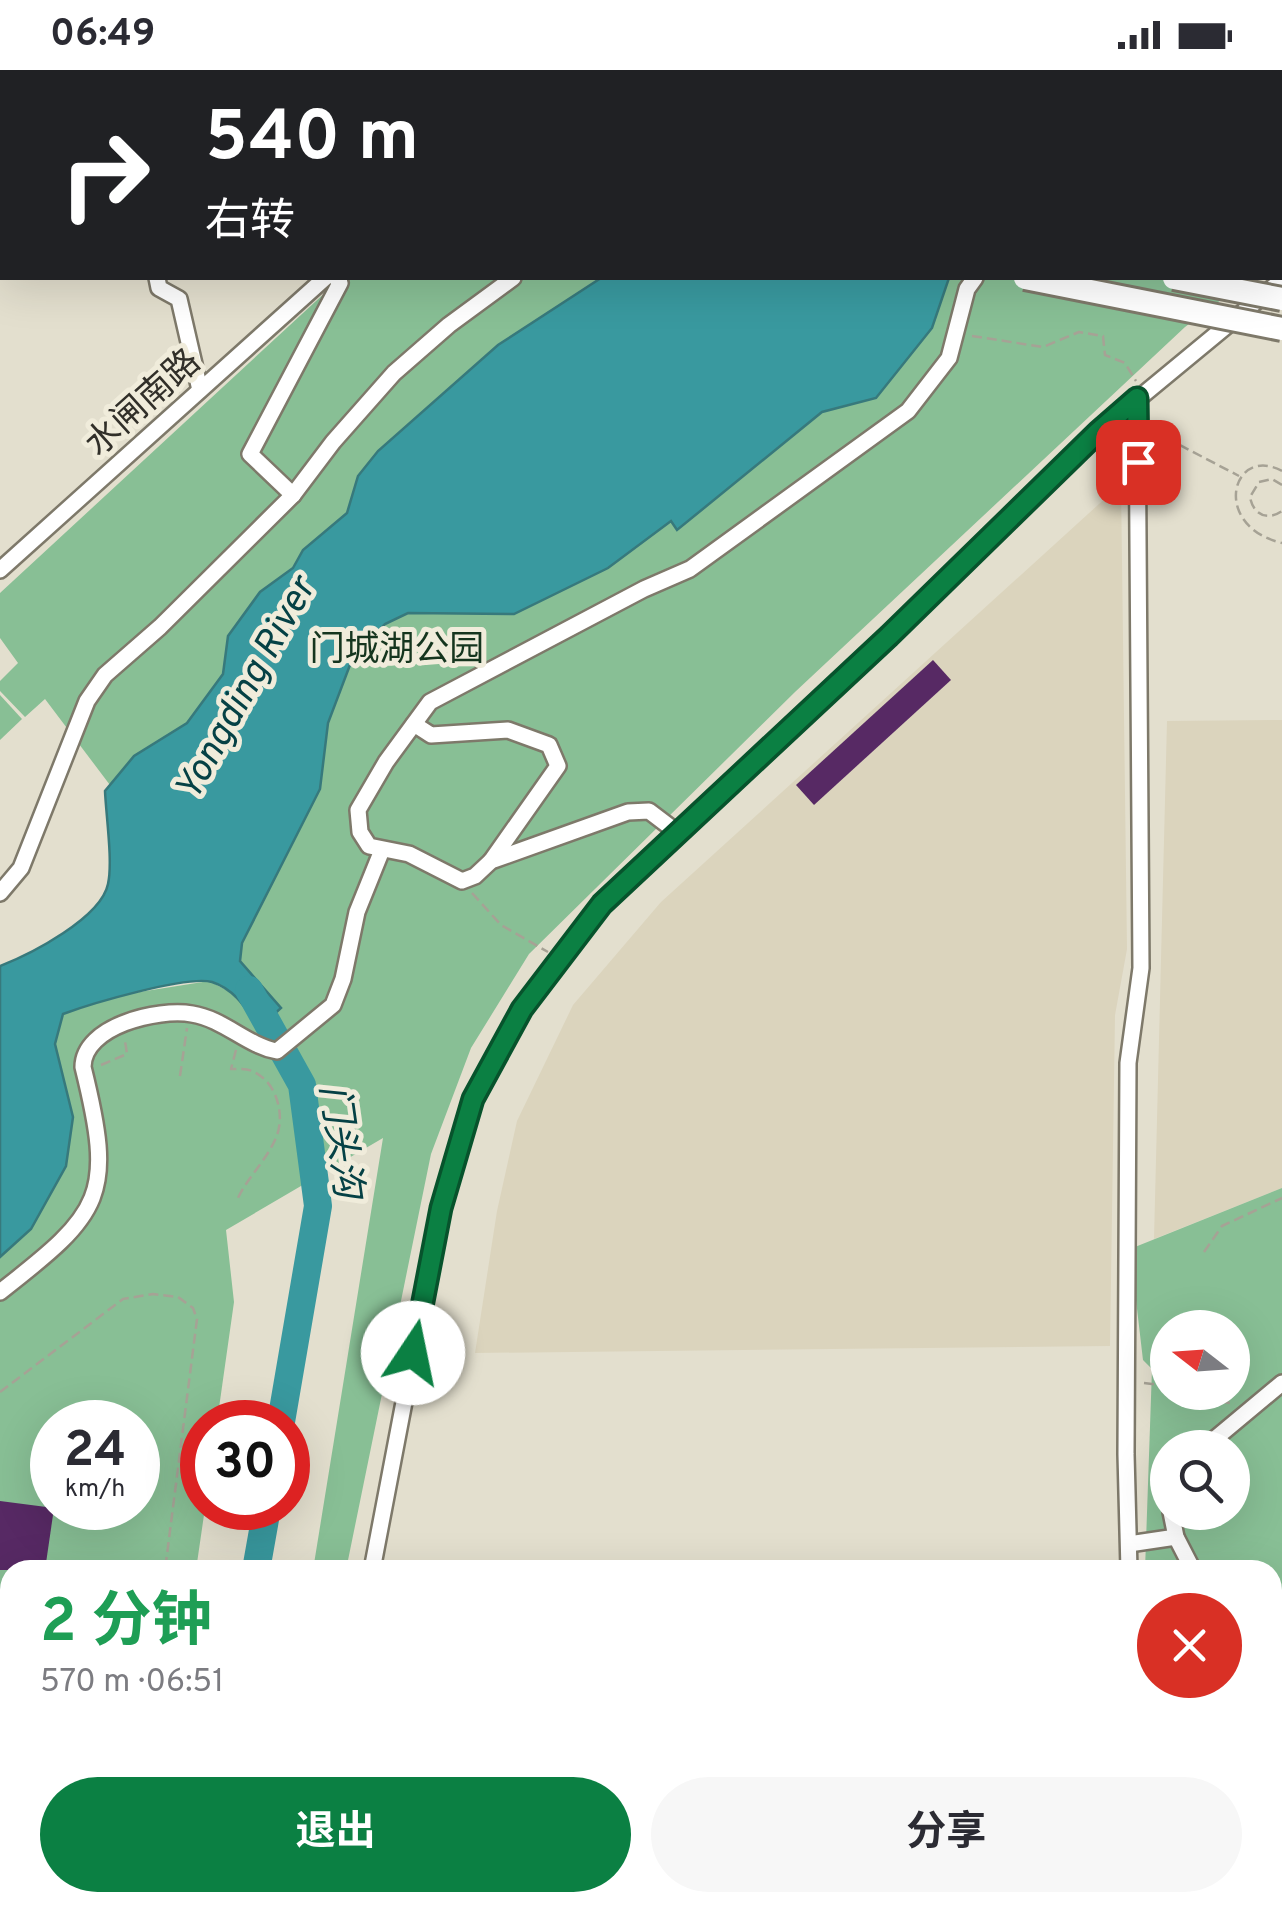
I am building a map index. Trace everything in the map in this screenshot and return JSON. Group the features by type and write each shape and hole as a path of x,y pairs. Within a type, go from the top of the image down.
{"highway":[{"path":"1035,280 1282,329"},
{"path":"1184,280 1282,299"}],"street":[{"path":"157,280 159,288 179,299 200,390"},
{"name":"水闸南路","path":"0,570 323,280"},
{"path":"293,494 250,454 340,283 338,280"},
{"path":"0,892 21,868 87,701 106,675 160,627 293,494 394,373 510,280"},
{"path":"414,724 431,736 508,730 549,745 558,766 490,862 475,876 462,881 409,854 370,846 360,832 358,810 386,762 430,702 644,589 690,569 873,438 908,410 949,358 966,290 974,280"},
{"path":"374,1560 441,1208 473,1099 522,1009 602,904 889,636 1098,432 1282,280"},
{"path":"1129,1560 1128,1063 1141,968 1140,395"},
{"path":"490,862 628,812 649,811 678,833"},
{"path":"0,1292 64,1242 84,1214 99,1180 100,1144 83,1054 92,1042 110,1028 130,1022 190,1013 230,1026 256,1044 277,1051 333,1005 343,980 357,912 382,850"},
{"path":"1226,1430 1282,1383"},
{"path":"1174,1530 1188,1560"},
{"path":"1128,1544 1176,1537"}],"path":[{"path":"956,333 1044,347 1079,332 1103,336 1105,356 1124,363 1140,395"},
{"path":"1138,422 1240,477"},
{"path":"1282,471 1272,466 1253,468 1240,477 1233,496 1255,533 1282,543"},
{"path":"1281,483 1260,482 1250,498 1253,509 1263,516 1282,511"},
{"path":"462,881 501,924 531,944 562,957"},
{"path":"180,1076 190,1013"},
{"path":"88,1087 100,1066 127,1054"},
{"path":"231,1068 252,1070 270,1083 280,1112 276,1138 237,1200"},
{"path":"1204,1252 1222,1226 1282,1198"},
{"path":"0,1392 124,1299 153,1294 178,1297 193,1308 197,1319 166,1560"},
{"path":"1126,1380 1150,1383"}],"shaded area":[{"path":"1121,484 1127,949 1115,1015 1110,1346 475,1353 497,1211 517,1121 573,1005 661,902"},
{"path":"1282,720 1282,1188 1154,1239 1167,721"}],"green space":[{"name":"门城湖公园","path":"339,280 1247,280 1185,327 795,692 529,954 471,1048 431,1154 348,1560 315,1560 383,1138 226,1230 234,1302 220,1400 180,1400 180,1530 202,1530 197,1560 0,1560 0,1257 31,1229 66,1166 73,1117 55,1044 63,1014 114,996 209,981 238,996 253,1020 224,936 45,699 25,717 0,691 0,681 18,663 0,638 0,593"},
{"path":"0,695 22,719 0,740"},
{"path":"1282,1188 1282,1560 1145,1560 1151,1410 1250,1410 1250,1310 1150,1310 1150,1367 1143,1360 1130,1249"}],"water":[{"name":"Yongding River","path":"598,280 948,280 932,328 876,398 822,412 677,530 671,521 608,568 514,614 408,613 385,624 353,657 328,723 320,789 242,943 240,961 281,1008 257,1025 227,989 200,981 138,992 63,1014 55,1044 73,1117 66,1166 31,1229 0,1257 0,966 63,933 103,897 110,864 105,791 134,756 187,723 223,674 228,636 260,592 293,568 303,550 347,513 358,476 378,451 498,345"}],"building":[{"path":"933,660 951,680 814,805 796,785"},
{"path":"0,1501 30,1505 30,1530 51,1530 46,1560 0,1560"}],"waterway":[{"name":"门头沟","path":"249,990 302,1085 318,1206 285,1400"},
{"name":"门头沟","path":"258,1560 263,1530"}],"route":[{"path":"413,1353 441,1208 473,1099 522,1009 602,904 1137,398 1138,462"}]}
